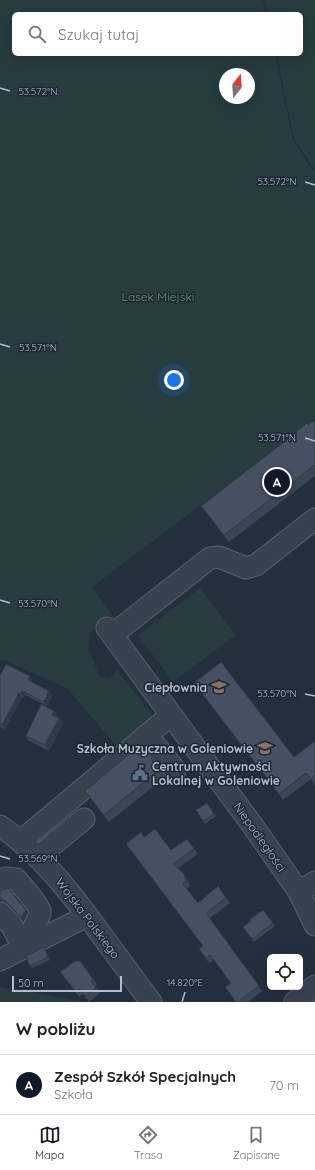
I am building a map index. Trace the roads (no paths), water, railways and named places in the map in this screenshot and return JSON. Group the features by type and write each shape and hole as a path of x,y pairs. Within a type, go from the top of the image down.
{"street":[{"name":"Niepodległości","path":"315,520 256,565 246,568 219,557 210,558 109,632 253,826 307,887 315,925"},
{"path":"21,841 171,715"},
{"path":"147,735 175,770"},
{"path":"38,857 84,819"},
{"name":"Wojska Polskiego","path":"0,826 21,841 49,868 151,1002"},
{"path":"14,904 40,911 39,919 34,925 30,945"},
{"path":"14,904 30,945"},
{"path":"0,960 87,916"},
{"path":"295,1002 315,986"}],"place":[{"name":"Zespół Szkół Specjalnych","path":"277,482"},
{"name":"Ciepłownia","path":"219,687"},
{"name":"Szkoła Muzyczna w Goleniowie","path":"265,748"},
{"name":"Centrum Aktywności Lokalnej w Goleniowie","path":"140,773"}],"park label":[{"name":"Lasek Miejski","path":"158,296"}]}
